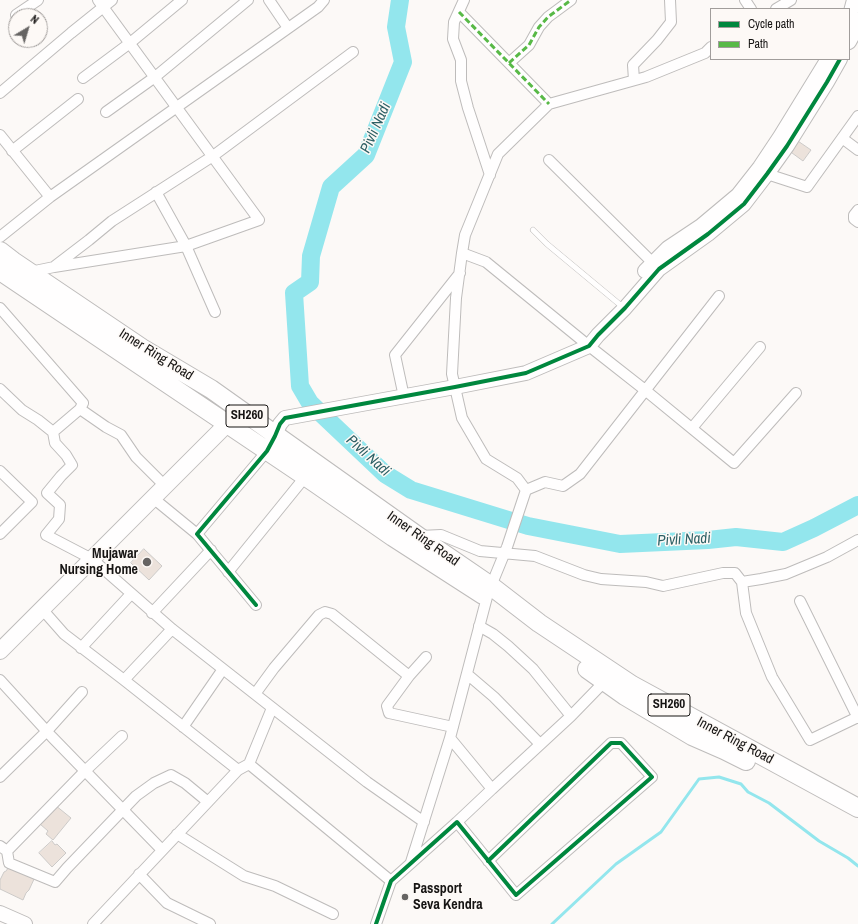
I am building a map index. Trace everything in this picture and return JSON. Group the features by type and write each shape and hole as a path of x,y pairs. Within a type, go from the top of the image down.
{"highway":[{"name":"Inner Ring Road","path":"0,251 142,348 211,389 242,412 305,477 393,537 489,591"},
{"name":"Inner Ring Road","path":"0,271 227,424 271,443 418,536 489,591 512,616 609,677 632,685 858,808"},
{"name":"Inner Ring Road","path":"609,677 625,696 692,736 724,750 814,796 858,821"}],"main road":[{"path":"0,651 227,424 242,412"}],"street":[{"path":"26,8 38,0"},
{"path":"0,93 71,33 101,4 112,0"},
{"path":"83,78 182,0"},
{"path":"106,112 155,77 248,0"},
{"path":"269,0 288,28"},
{"path":"0,237 50,197 318,7 324,0"},
{"path":"464,0 454,22 454,39 461,60 461,81 468,108 490,175"},
{"path":"509,63 529,45 539,27 548,17 571,0"},
{"path":"634,80 633,64 657,40 671,22 670,0"},
{"path":"778,8 791,0"},
{"path":"850,15 854,0"},
{"path":"30,272 186,246 259,220 101,4"},
{"path":"458,12 549,104"},
{"path":"850,40 855,31 858,20"},
{"path":"526,490 517,478 486,459 462,418 452,374 456,298 465,235 498,154 549,104 646,77 705,53 710,48"},
{"path":"54,267 112,221 213,156 353,52"},
{"path":"656,266 668,248 701,226 738,196 780,137 827,60"},
{"path":"197,534 271,443 280,424 285,418 526,373 589,346 622,306 623,297 656,266 708,234 744,204 786,146 839,60"},
{"path":"12,150 78,99"},
{"path":"767,174 807,187 858,116"},
{"path":"0,135 50,197"},
{"path":"842,138 858,150"},
{"path":"549,160 656,266"},
{"path":"156,192 186,246 215,312"},
{"path":"858,210 854,215 854,219 858,222"},
{"path":"462,253 486,262 734,463 796,393"},
{"path":"404,397 395,355 460,273"},
{"path":"410,864 450,738 489,591 506,550 526,490 545,482 563,486 580,474 719,296"},
{"path":"0,308 82,403 80,409 53,432"},
{"path":"692,428 760,347"},
{"path":"0,389 22,410 53,432 55,443 66,455 72,465 47,493 32,502 0,534"},
{"path":"80,409 106,427 121,435 136,457 165,486"},
{"path":"0,471 32,502"},
{"path":"228,572 305,477"},
{"path":"47,493 60,505 59,519 46,534 92,559 152,613 254,694 367,782 424,822"},
{"path":"153,498 197,534 256,604"},
{"path":"418,536 441,535 480,551 506,550 535,556 584,575 601,579 646,582 663,586 724,573 735,573 742,582 746,613 772,677 810,740 858,717 800,601"},
{"path":"742,582 786,574 827,557 858,540"},
{"path":"152,613 211,550"},
{"path":"81,648 131,594"},
{"path":"42,609 64,634 81,648 238,770"},
{"path":"254,694 319,615 325,612 332,614 409,676"},
{"path":"479,626 493,634 533,669 571,716"},
{"path":"124,680 172,629"},
{"path":"426,657 386,706 389,713 453,727"},
{"path":"183,727 223,669"},
{"path":"467,674 494,697 540,744"},
{"path":"376,924 391,882 571,716 609,677"},
{"path":"0,680 85,771 162,850"},
{"path":"0,777 47,731 82,692"},
{"path":"93,924 238,770 249,764 272,708"},
{"path":"122,736 3,848 9,863 55,882 136,796 154,783 171,775 185,783 208,802"},
{"path":"450,738 492,789"},
{"path":"457,822 488,861 516,895 652,777 621,743 611,743 488,861"},
{"path":"249,764 391,882"},
{"path":"177,834 244,876 275,886 333,914"},
{"path":"140,874 167,903 210,924"},
{"path":"0,913 26,924"},
{"path":"0,921 8,924"}],"lane":[{"path":"533,230 547,244 622,306"}],"building":[{"path":"795,139 811,150 803,161 788,150"},
{"path":"144,549 162,566 149,580 131,563"},
{"path":"55,805 71,818 53,840 46,834 48,831 40,824"},
{"path":"52,841 66,853 52,867 39,853"},
{"path":"9,867 35,877 23,900 0,889 0,880 4,872"}],"waterway":[{"name":"Pivli Nadi","path":"400,0 396,27 403,62 366,155 331,187 311,256 310,282 294,293 300,386 310,403 385,474 411,490 528,526 620,544 708,540 736,537 783,542 858,505"},
{"path":"552,924 616,864 661,832 699,779 719,777 741,784 748,792 769,803 819,841 848,858 858,866"}],"marked path":[{"path":"509,63 529,45 539,27 548,17 571,0"},
{"path":"459,12 549,104"}],"cycle path":[{"path":"256,605 197,534 267,451 280,424 285,418 526,373 589,346 659,269 708,234 744,204 787,146 839,60"},
{"path":"376,924 391,881 457,822 516,895 652,777 621,743 611,743 488,861"}],"place":[{"name":"Mujawar Nursing Home","path":"147,562"},
{"name":"Passport Seva Kendra","path":"405,897"}]}
